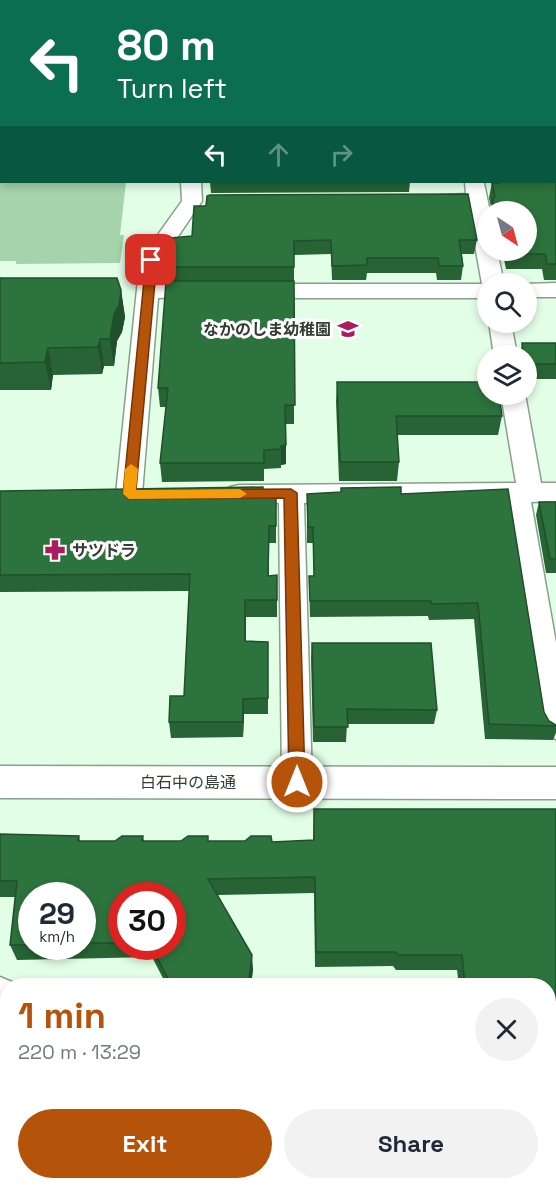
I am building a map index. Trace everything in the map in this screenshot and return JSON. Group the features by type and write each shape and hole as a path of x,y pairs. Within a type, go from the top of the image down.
{"street":[{"path":"129,494 151,260 192,191 216,201"},
{"path":"418,200 476,191 490,273"},
{"path":"537,291 556,290"},
{"path":"149,291 219,291"},
{"path":"242,291 477,291"},
{"path":"514,405 556,726"},
{"path":"221,494 556,492"},
{"path":"291,493 297,782"},
{"name":"白石中の島通","path":"0,782 556,783"}],"green space":[{"path":"0,183 126,183 120,235 124,235 120,263 16,264 16,261 0,261"}],"building":[{"path":"492,183 556,183 556,264 547,264 545,254 537,254 537,201 493,201 495,196"},
{"path":"468,194 477,240 459,240 463,266 439,266 438,258 367,258 367,265 332,266 331,240 294,241 294,267 168,267 171,238 192,236 194,206 206,206 207,196"},
{"path":"0,278 117,278 121,290 110,339 100,339 98,347 48,348 45,362 0,363"},
{"path":"166,281 294,281 295,405 285,405 286,445 281,446 281,449 264,450 264,463 160,463 168,388 158,388"},
{"path":"522,343 556,343 556,364 537,364 537,345 522,345"},
{"path":"337,382 477,382 477,405 500,405 502,416 396,416 399,462 340,462"},
{"path":"263,487 263,493 276,493 276,526 269,526 268,576 277,575 277,600 245,600 245,641 268,642 268,698 243,699 243,722 169,722 170,696 184,696 190,574 0,575 0,491"},
{"path":"401,487 401,494 508,489 544,712 549,721 556,726 489,724 478,603 310,601 309,576 314,576 313,527 308,527 307,494 341,492 341,488"},
{"path":"539,502 556,502 556,559 550,559"},
{"path":"312,643 431,643 437,710 347,709 348,727 314,727"},
{"path":"314,809 556,809 556,978 464,978 462,955 316,952 315,877 208,879 252,955 249,978 168,978 158,960 186,960 186,882 108,882 108,943 96,943 96,882 18,882 18,945 10,945 17,881 0,881 0,834 79,836 78,841 115,841 122,836 143,836 142,841 181,841 188,836 208,836 208,841 245,841 251,836 271,836 272,842 314,840"}],"slow traffic":[{"path":"131,469 129,494 240,494"}],"place":[{"name":"なかのしま幼稚園","path":"348,329"},
{"name":"サツドラ","path":"55,550"}],"route":[{"path":"151,260 129,494 291,493 297,782"}]}
